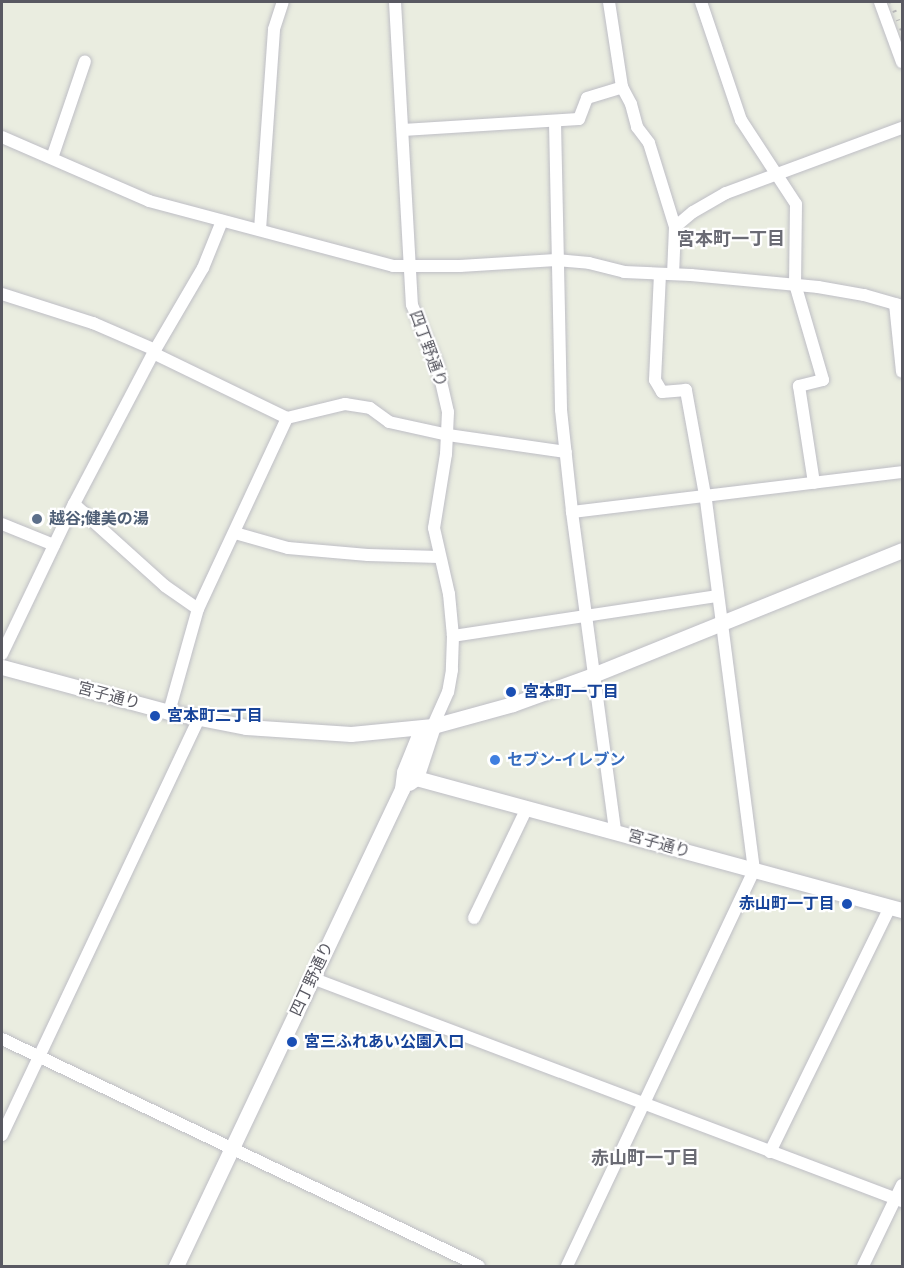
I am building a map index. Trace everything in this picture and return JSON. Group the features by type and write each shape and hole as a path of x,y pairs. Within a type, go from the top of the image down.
{"street":[{"path":"260,230 274,29 283,2"},
{"name":"四丁野通り","path":"395,2 412,305 437,364 445,393 448,435 434,528 439,557 446,575 453,636 448,692 433,726 416,778 402,789"},
{"path":"609,2 622,87 631,104 638,126 649,143 675,227 673,274"},
{"path":"701,2 741,120 796,204 795,285 823,380 799,386 814,483"},
{"path":"880,2 903,62"},
{"path":"52,158 85,61"},
{"path":"403,130 579,119 587,98 622,87"},
{"path":"555,122 556,260 561,410 572,512 615,831"},
{"path":"675,227 693,212 726,193 903,128"},
{"path":"2,137 148,201 393,266 556,260 589,263 624,272 795,285 864,295 899,305 903,372"},
{"path":"2,654 74,504 154,352 203,267 222,221"},
{"path":"567,1266 754,870 705,495 686,390 662,392 655,380 660,274"},
{"path":"2,294 93,323 287,418 345,404 370,408 389,422 448,435 566,452"},
{"path":"169,712 198,609 287,418"},
{"path":"572,512 903,472"},
{"path":"74,504 165,586 198,609"},
{"path":"2,524 54,545"},
{"path":"235,533 288,548 439,557"},
{"name":"宮子通り","path":"2,667 169,712 246,727 313,733 367,733 433,726 513,704 593,675 903,550"},
{"path":"453,636 717,596"},
{"path":"2,1135 199,718"},
{"name":"四丁野通り","path":"176,1266 402,789 404,772 418,738 433,726"},
{"name":"宮子通り","path":"416,778 896,909"},
{"path":"474,918 527,808"},
{"path":"770,1152 896,909"},
{"path":"312,978 899,1200"},
{"path":"2,1039 479,1266"},
{"path":"863,1266 899,1200 903,1185"}],"railway":[{"path":"891,2 902,31"}],"place":[{"name":"越谷;健美の湯","path":"37,519"},
{"name":"宮本町一丁目","path":"511,692"},
{"name":"宮本町二丁目","path":"155,716"},
{"name":"セブン-イレブン","path":"495,760"},
{"name":"赤山町一丁目","path":"847,904"},
{"name":"宮三ふれあい公園入口","path":"292,1042"}],"district":[{"name":"宮本町一丁目","path":"731,239"},
{"name":"赤山町一丁目","path":"645,1158"}]}
